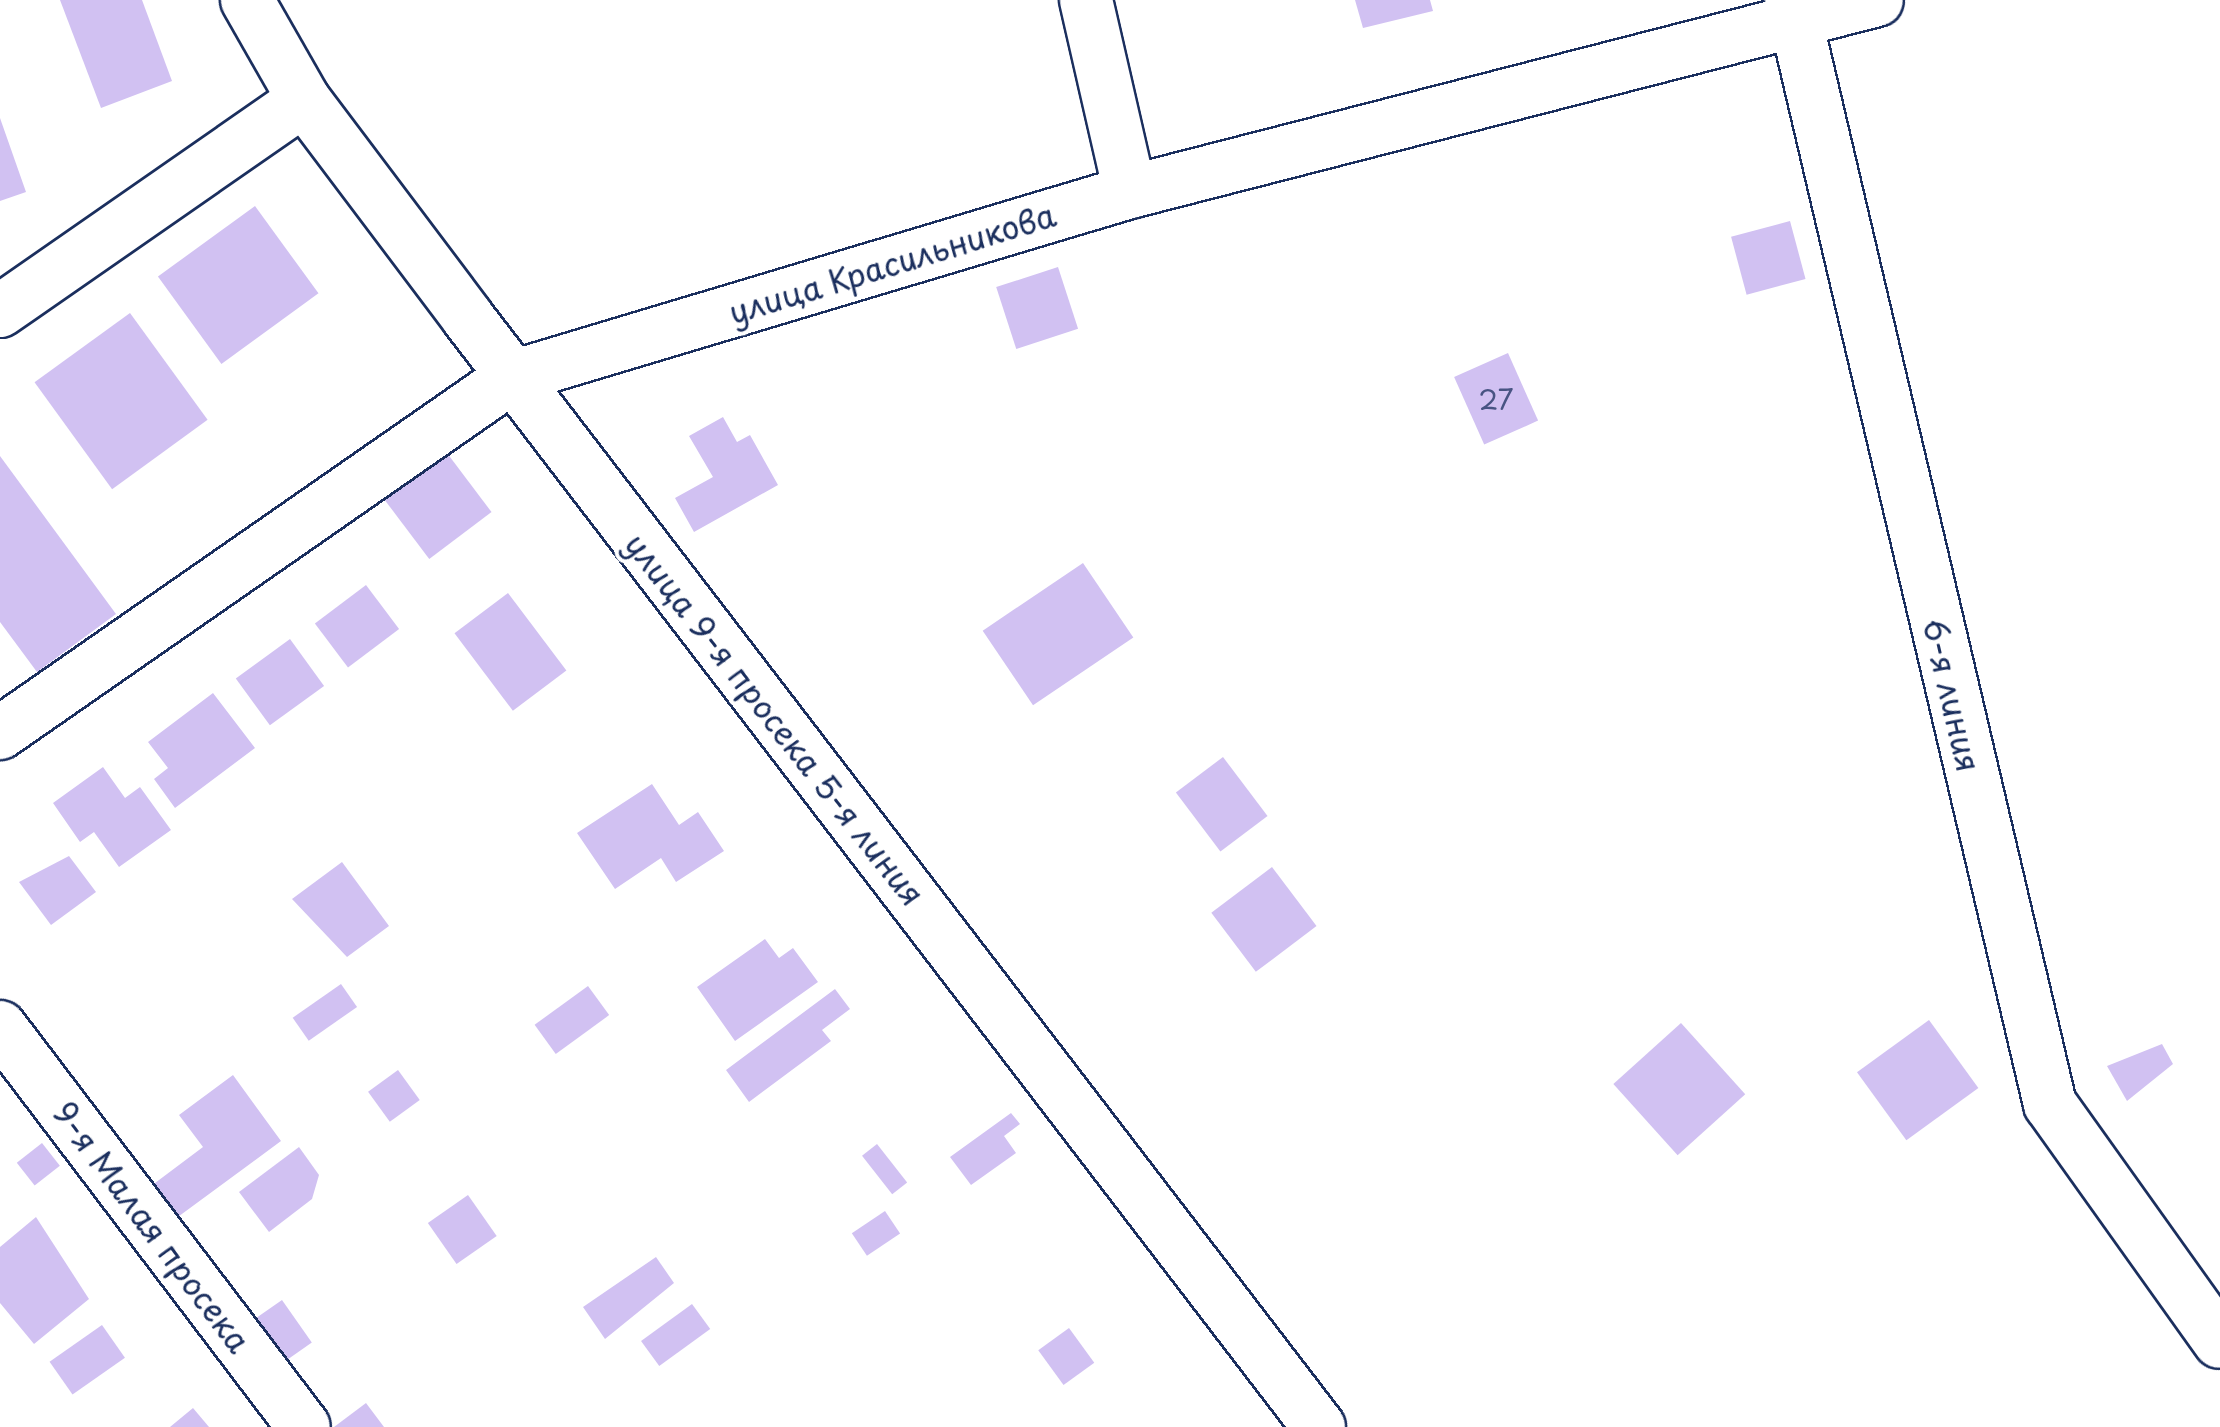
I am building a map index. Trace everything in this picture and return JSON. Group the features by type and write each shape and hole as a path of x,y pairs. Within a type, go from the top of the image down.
{"street":[{"name":"улица 9-я просека 5-я линия","path":"246,0 304,100 512,377 1319,1427"},
{"path":"1086,0 1130,192"},
{"name":"улица Красильникова","path":"0,734 512,377 1130,192 1794,10 1877,0"},
{"name":"6-я линия","path":"1794,10 2050,1104 2220,1342"},
{"path":"0,311 304,100"},
{"name":"9-я Малая просека","path":"0,1027 304,1427"}],"building":[{"path":"60,0 142,0 172,81 101,108"},
{"path":"1355,0 1430,0 1433,11 1363,28"},
{"path":"0,118 26,192 0,201"},
{"path":"255,206 318,293 221,364 158,277"},
{"path":"1790,221 1806,279 1747,295 1731,237"},
{"path":"1058,267 1078,329 1016,349 996,287"},
{"path":"130,313 208,420 112,489 35,382"},
{"path":"1508,353 1538,421 1484,445 1454,377"},
{"path":"723,417 737,442 750,435 778,485 694,532 675,498 713,477 689,436"},
{"path":"447,453 492,512 429,559 385,500"},
{"path":"0,456 116,614 37,672 0,622"},
{"path":"1083,563 1133,638 1033,705 983,631"},
{"path":"366,585 399,629 348,667 315,624"},
{"path":"508,593 566,670 513,711 454,633"},
{"path":"290,639 324,686 270,725 236,678"},
{"path":"213,693 255,748 175,808 154,779 168,768 148,742"},
{"path":"1223,757 1268,816 1220,852 1176,793"},
{"path":"103,767 125,798 140,787 171,830 119,867 94,832 80,842 53,803"},
{"path":"652,784 679,825 698,812 724,851 676,882 661,858 615,889 577,833"},
{"path":"69,856 96,892 51,925 19,882"},
{"path":"342,862 389,926 347,957 292,899"},
{"path":"1272,867 1317,926 1256,972 1211,913"},
{"path":"765,939 779,958 793,948 818,982 735,1041 697,987"},
{"path":"341,984 357,1007 309,1041 293,1018"},
{"path":"588,986 609,1015 556,1054 535,1025"},
{"path":"835,989 850,1009 822,1030 831,1041 749,1102 726,1070"},
{"path":"1929,1020 1978,1088 1906,1140 1857,1072"},
{"path":"1681,1023 1745,1094 1678,1155 1613,1084"},
{"path":"2162,1044 2173,1064 2127,1101 2107,1066"},
{"path":"398,1070 420,1100 390,1122 368,1092"},
{"path":"233,1075 281,1141 171,1222 147,1189 203,1147 179,1115"},
{"path":"1011,1113 1020,1124 1004,1136 1016,1153 971,1185 950,1157"},
{"path":"42,1143 60,1166 35,1186 17,1163"},
{"path":"877,1144 907,1183 892,1194 862,1156"},
{"path":"299,1147 319,1175 312,1199 269,1232 239,1192"},
{"path":"468,1195 497,1236 457,1264 428,1223"},
{"path":"885,1211 900,1233 867,1256 852,1233"},
{"path":"36,1217 89,1299 34,1344 0,1303 0,1247"},
{"path":"656,1257 674,1283 605,1339 583,1307"},
{"path":"282,1300 312,1343 273,1370 243,1327"},
{"path":"692,1304 710,1329 659,1366 641,1341"},
{"path":"102,1325 125,1358 73,1394 50,1362"},
{"path":"1069,1328 1094,1363 1064,1385 1038,1350"},
{"path":"366,1403 384,1427 334,1427"},
{"path":"193,1408 209,1427 170,1427"}]}
